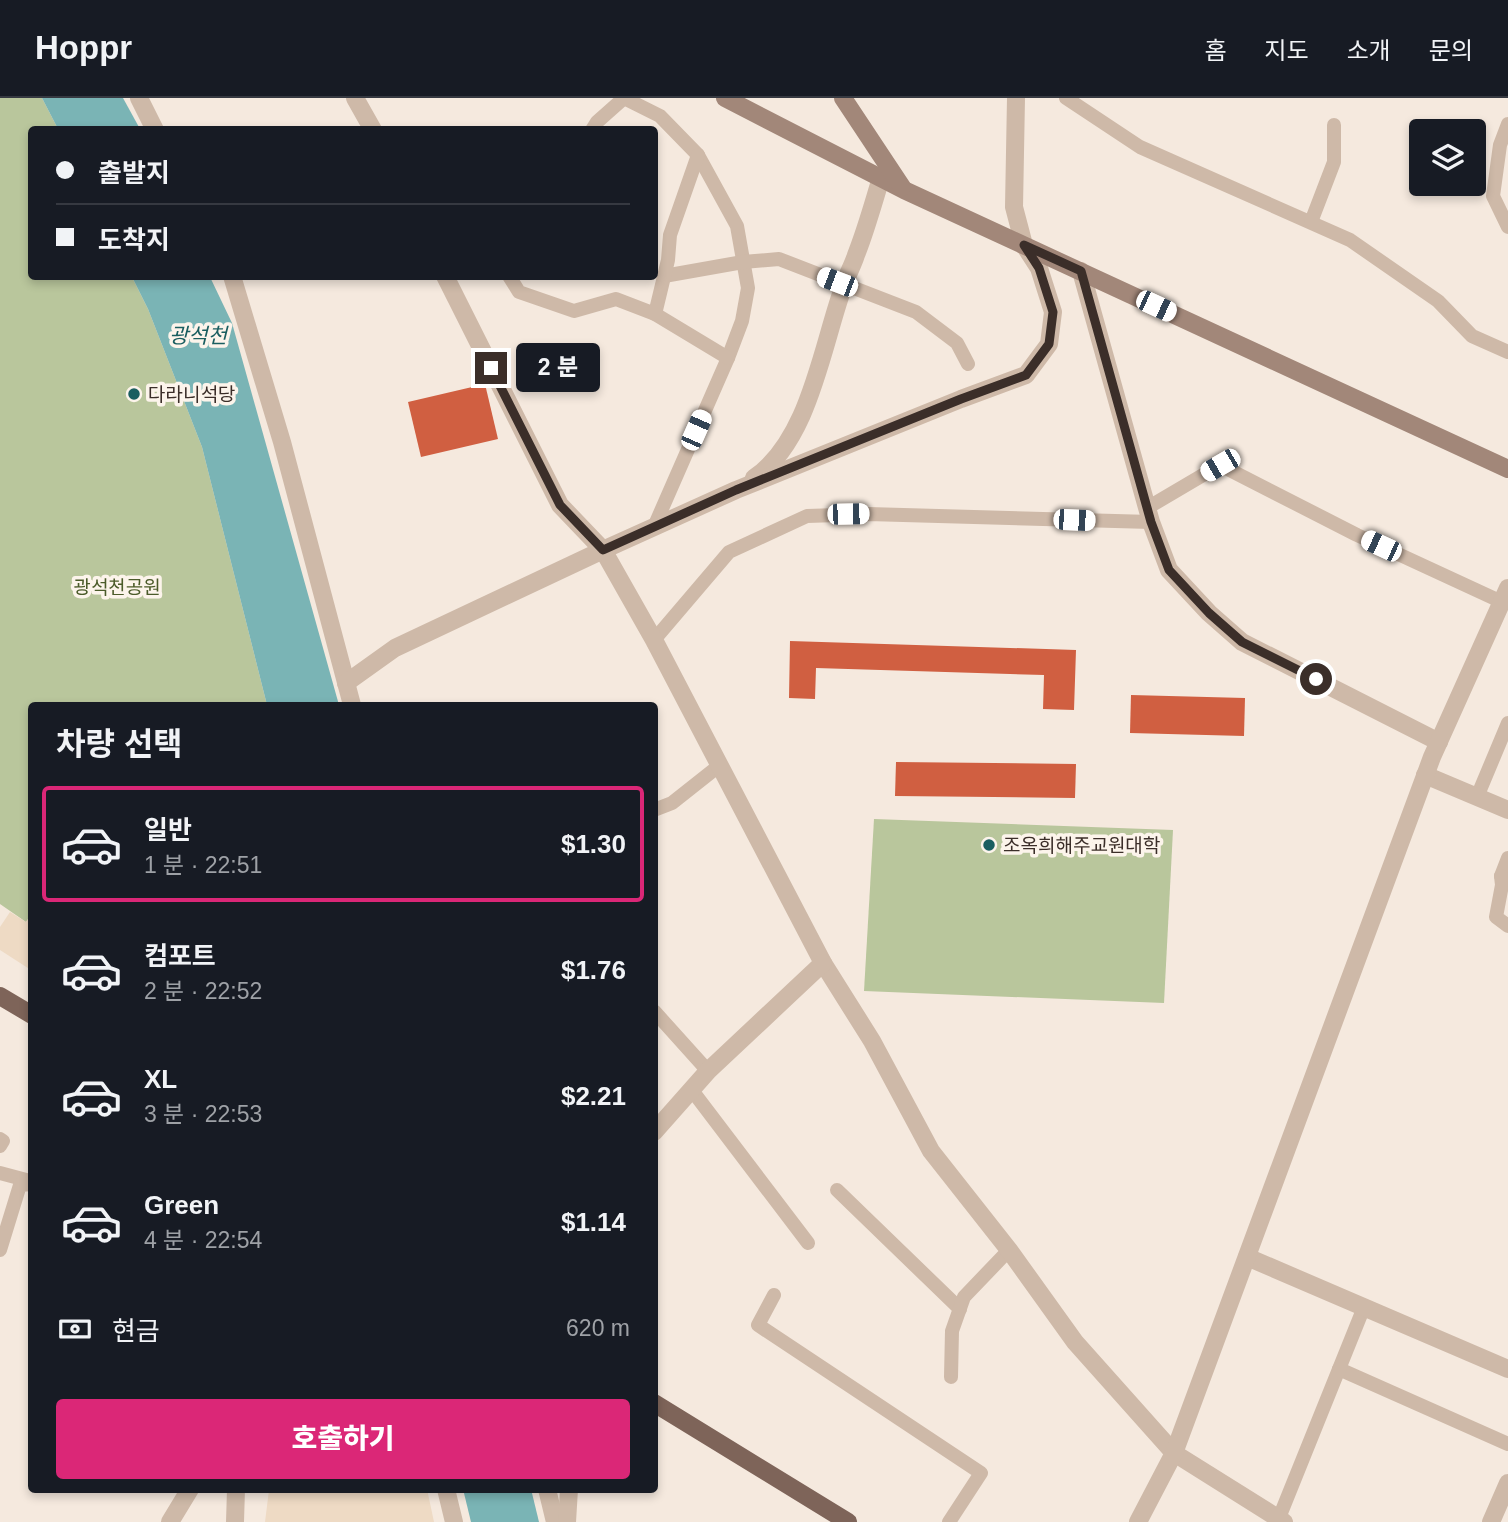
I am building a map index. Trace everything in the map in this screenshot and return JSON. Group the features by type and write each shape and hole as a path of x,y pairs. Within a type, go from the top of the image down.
{"main road":[{"path":"727,98 904,190 1508,469"},
{"path":"843,98 904,190"},
{"path":"0,996 28,1013"},
{"path":"658,1405 848,1522"}],"street":[{"path":"139,98 153,126"},
{"path":"355,98 372,126"},
{"path":"594,126 624,98 660,116 698,155 737,226 748,288 742,321 728,358 654,527"},
{"path":"346,683 396,648 603,550 736,490 1026,375 1049,344 1053,312 1039,268 1024,245 1014,207 1016,98"},
{"path":"1066,98 1140,147 1350,240 1438,301 1472,336 1508,352"},
{"path":"1508,124 1500,145 1493,196 1508,227"},
{"path":"1311,222 1334,162 1334,125"},
{"path":"655,314 668,260 670,235 698,155"},
{"path":"736,490 767,469 790,436 811,395 844,284 856,256 881,178"},
{"path":"664,276 743,261 779,260 916,312 957,343 968,364"},
{"path":"1081,271 1149,515 1169,570 1209,613 1242,642 1438,742"},
{"path":"233,280 282,442 351,702"},
{"path":"447,280 560,505 603,550 654,640 823,963 872,1041 931,1151 1009,1250 1076,1342 1174,1453 1282,1520 1364,1307"},
{"path":"512,280 519,292 574,311 617,299 655,314 728,358"},
{"path":"654,640 729,552 807,516 1149,515 1220,465 1357,535 1505,595 1438,742 1174,1453 1138,1522"},
{"path":"1477,797 1508,723"},
{"path":"658,808 672,803 720,765"},
{"path":"1425,775 1508,810"},
{"path":"1508,858 1496,917 1508,926"},
{"path":"658,1127 708,1071 823,963"},
{"path":"658,1015 708,1071"},
{"path":"691,1089 808,1243"},
{"path":"0,1139 3,1141 0,1146"},
{"path":"0,1173 28,1181"},
{"path":"0,1250 20,1185 28,1183"},
{"path":"837,1190 960,1309"},
{"path":"951,1377 952,1331 964,1297 1009,1250"},
{"path":"1247,1257 1508,1369"},
{"path":"774,1295 758,1325 981,1473 949,1522"},
{"path":"1339,1369 1508,1444"},
{"path":"1491,1522 1508,1483"},
{"path":"170,1522 188,1493"},
{"path":"235,1522 236,1493"},
{"path":"447,1493 454,1522"},
{"path":"548,1493 555,1522"},
{"path":"567,1522 569,1493"}],"green space":[{"name":"광석천공원","path":"0,98 42,98 56,126 28,126 28,280 134,280 148,309 202,447 266,702 28,702 28,919 26,922 0,904"},
{"path":"874,819 1173,830 1164,1003 864,991"}],"shaded area":[{"path":"10,912 26,922 28,919 28,968 0,950 0,927"},
{"path":"269,1493 428,1493 434,1522 265,1522"}],"water":[{"path":"42,98 123,98 138,126 56,126"},
{"name":"광석천","path":"134,280 211,280 232,323 338,702 266,702 202,447 148,309"},
{"path":"464,1493 532,1493 539,1522 471,1522"}],"building":[{"path":"485,384 498,439 421,457 408,402"},
{"path":"790,641 1076,650 1074,710 1043,709 1044,675 816,668 815,699 789,698"},
{"path":"1131,695 1245,698 1244,736 1130,733"},
{"path":"896,762 1076,764 1075,798 895,796"}],"place":[{"name":"다라니석당","path":"134,394"},
{"name":"조옥희해주교원대학","path":"989,845"}],"route":[{"path":"491,368 560,505 603,550 736,490 1026,375 1049,344 1053,312 1039,268 1024,245 1081,271 1151,522 1169,570 1209,613 1242,642 1316,679"}]}
